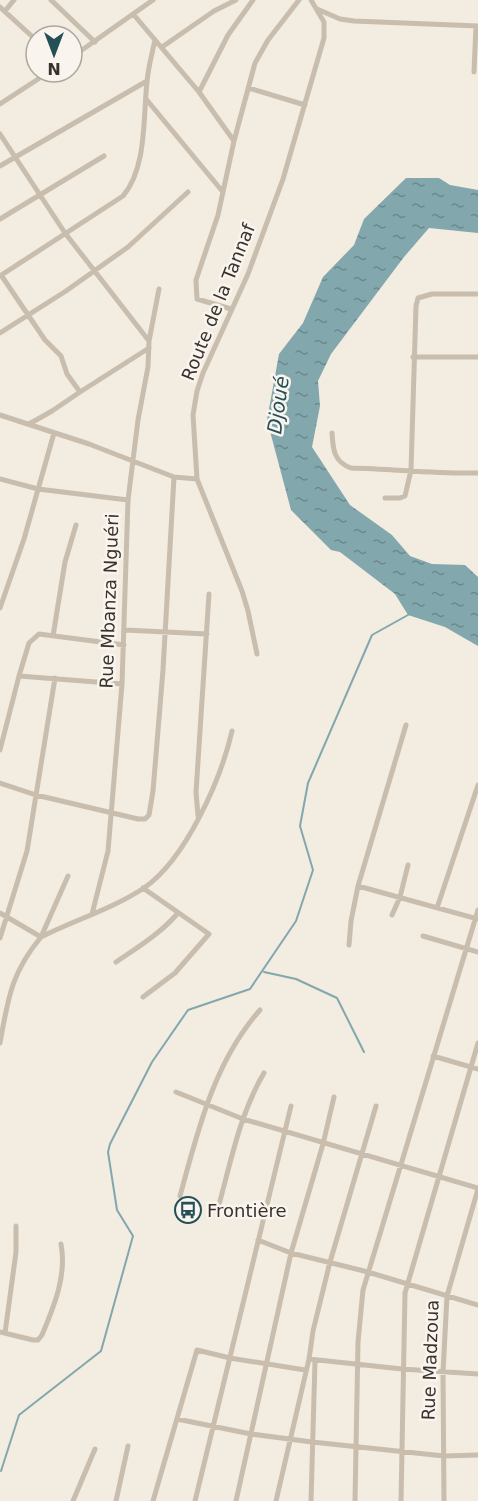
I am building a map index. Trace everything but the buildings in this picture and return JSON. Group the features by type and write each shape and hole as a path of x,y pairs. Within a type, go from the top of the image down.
{"street":[{"path":"14,0 2,9 24,29"},
{"path":"51,0 95,42"},
{"path":"138,0 144,6"},
{"path":"84,49 153,0"},
{"path":"162,46 214,11 236,0"},
{"path":"199,92 228,35 253,0"},
{"path":"231,309 197,299 196,280 218,215 234,141 255,63 268,40 299,0"},
{"name":"Route de la Tannaf","path":"257,654 242,591 197,479 193,415 197,391 260,244 291,154 324,38 324,22 311,0"},
{"path":"317,9 340,19 354,21 477,26 474,72"},
{"path":"134,15 199,92 234,141"},
{"path":"80,392 67,374 61,356 45,340 0,275 123,196 131,187 140,159 147,81 155,40"},
{"path":"0,166 147,81"},
{"path":"0,104 31,84"},
{"path":"249,88 304,105"},
{"path":"146,99 223,192"},
{"path":"0,134 65,233 149,344 52,411 29,424"},
{"path":"0,219 104,156"},
{"path":"0,333 128,247 188,192"},
{"name":"Rue Mbanza Nguéri","path":"92,914 108,851 122,684 128,500 138,420 148,367 149,344 159,290"},
{"path":"385,498 405,496 411,470 413,357 418,298 432,294 478,294"},
{"path":"413,357 478,357"},
{"path":"0,415 134,460 174,477 197,479"},
{"path":"0,608 24,539 54,433"},
{"path":"332,433 336,459 342,465 351,468 411,470 441,474 478,473"},
{"path":"0,783 36,795 138,819 145,819 149,815 165,633 174,477"},
{"path":"1,481 38,489 128,500"},
{"path":"53,636 65,562 76,525"},
{"path":"199,818 196,792 209,594"},
{"path":"125,630 207,634"},
{"path":"0,750 19,676 29,643 33,638 39,634 124,645"},
{"path":"19,676 122,684"},
{"path":"0,938 27,851 55,678"},
{"path":"350,945 351,921 358,886 406,725"},
{"path":"41,937 118,904 143,888 168,864 199,818 226,755 232,730"},
{"path":"438,908 478,785"},
{"path":"392,915 408,865"},
{"path":"0,1043 3,1011 16,973 41,937 68,876"},
{"path":"358,886 477,919"},
{"path":"143,888 209,934 175,974 143,997"},
{"path":"355,1501 360,1312 368,1272 478,910"},
{"path":"0,913 41,937"},
{"path":"116,962 166,927 177,913"},
{"path":"423,936 478,952"},
{"path":"180,1196 206,1104 232,1050 246,1026 260,1010"},
{"path":"401,1501 402,1369 404,1301 407,1283 478,1043"},
{"path":"433,1056 478,1069"},
{"path":"217,1212 243,1119 264,1073"},
{"path":"176,1092 243,1119 478,1189"},
{"path":"236,1501 291,1253 323,1144 334,1097"},
{"path":"195,1501 291,1106"},
{"path":"311,1501 313,1331 330,1262 376,1106"},
{"name":"Rue Madzoua","path":"444,1501 443,1372 447,1296 478,1189"},
{"path":"16,1226 16,1252 2,1332 33,1340 38,1340 42,1335 61,1282 63,1263 61,1244"},
{"path":"258,1240 291,1253 368,1272 478,1305"},
{"path":"153,1501 197,1350 230,1358 305,1370"},
{"path":"312,1360 478,1374"},
{"path":"276,1501 305,1370 312,1360"},
{"path":"177,1419 250,1434 312,1442 444,1456 478,1455"},
{"path":"116,1501 128,1446"},
{"path":"73,1501 95,1449"}],"water":[{"name":"Djoué","path":"406,178 439,178 450,185 478,190 478,233 429,228 404,257 331,354 318,381 320,406 312,447 350,505 392,535 410,556 432,564 465,565 478,577 478,646 445,627 408,615 395,594 340,552 331,550 291,510 267,420 279,354 303,323 323,277 354,245 364,219"}],"waterway":[{"path":"1,1471 19,1415 101,1351 133,1236 117,1210 108,1152 110,1144 152,1062 188,1010 250,989 296,921 313,870 300,826 308,783 372,635 408,615"},
{"path":"264,972 296,979 337,998 364,1052"}],"place":[{"name":"Frontière","path":"188,1210"}]}
